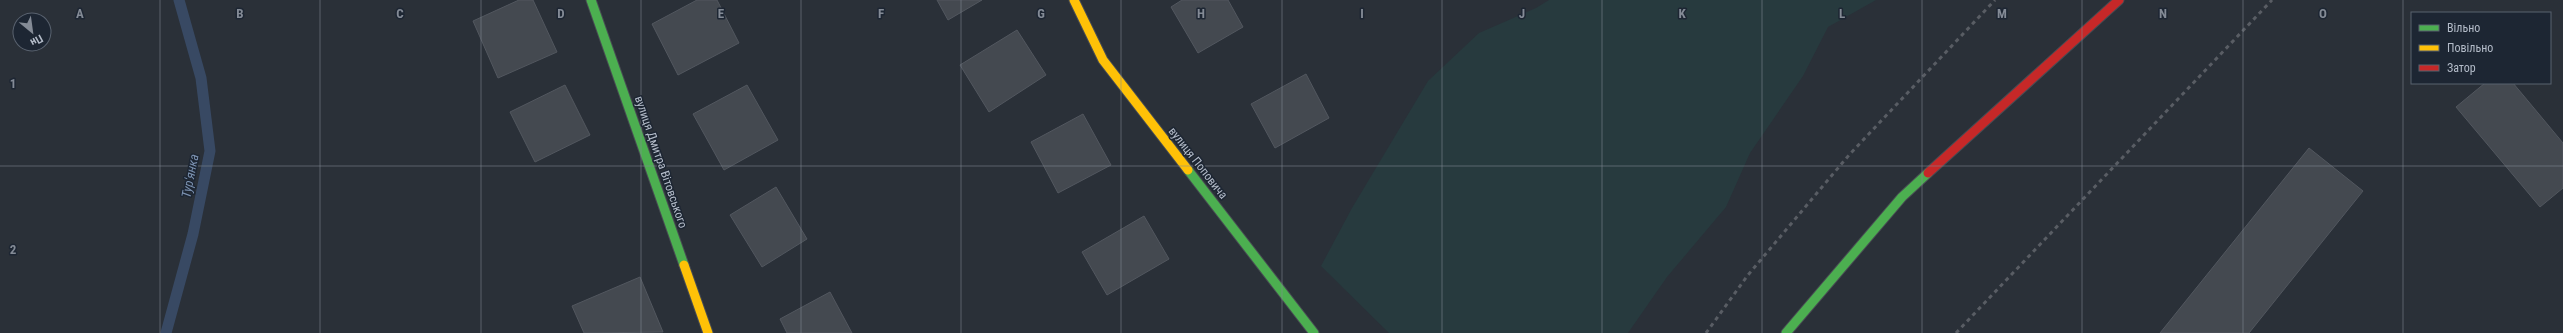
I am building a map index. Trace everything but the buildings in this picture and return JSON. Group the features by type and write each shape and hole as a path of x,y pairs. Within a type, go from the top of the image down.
{"street":[{"name":"вулиця Дмитра Вітовського","path":"591,0 708,333"},
{"name":"вулиця Поповича","path":"1074,0 1103,60 1314,333"},
{"path":"1786,333 1902,197 2119,0"}],"green space":[{"path":"1549,0 1876,0 1828,27 1803,76 1750,153 1726,207 1667,277 1628,333 1389,333 1321,266 1352,208 1428,81 1479,33 1536,8"}],"waterway":[{"name":"Тур'янка","path":"166,333 193,234 210,151 201,78 179,0"}],"railway":[{"path":"1706,333 1748,275 1849,155 1995,0"},
{"path":"1956,333 2272,0"}],"traffic: fast":[{"path":"591,0 684,265"},
{"path":"1188,170 1314,333"},
{"path":"1786,333 1902,197 1928,173"}],"traffic: slow":[{"path":"1074,0 1103,60 1188,170"},
{"path":"684,265 708,333"}],"traffic: jam":[{"path":"1928,173 2119,0"}]}
